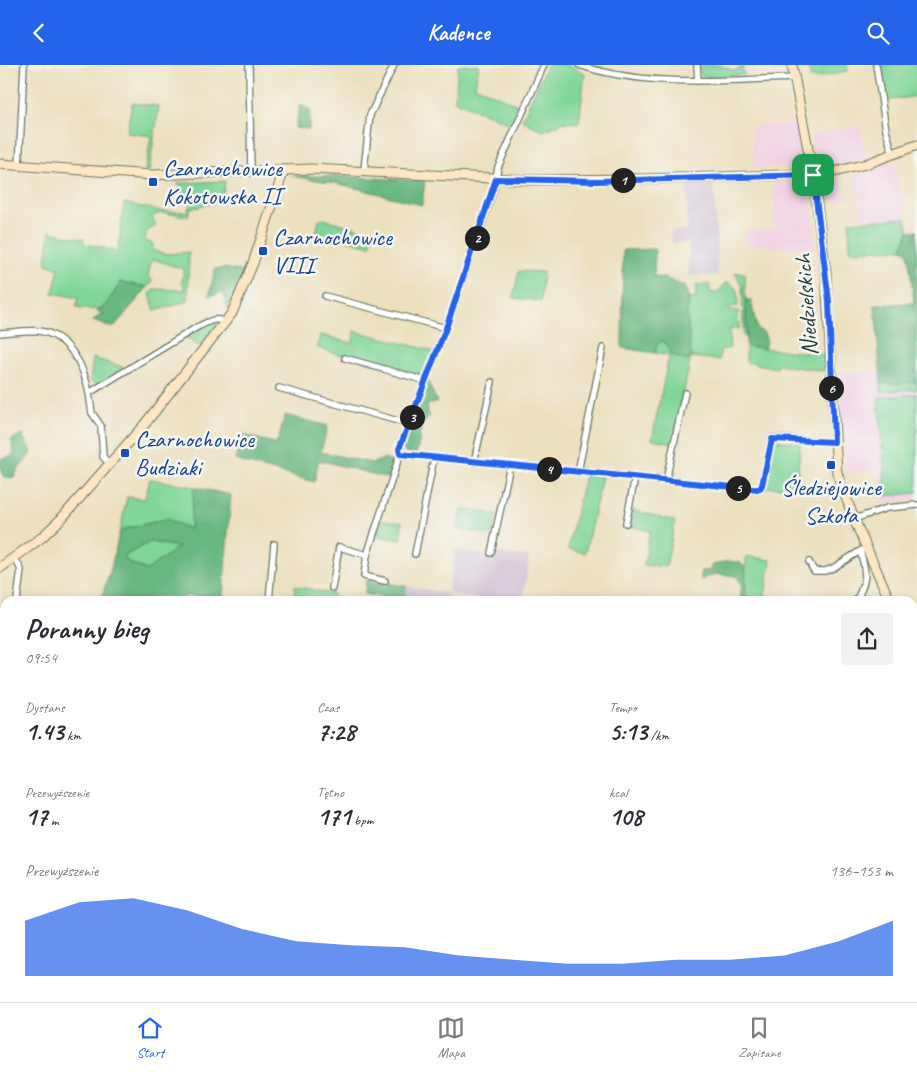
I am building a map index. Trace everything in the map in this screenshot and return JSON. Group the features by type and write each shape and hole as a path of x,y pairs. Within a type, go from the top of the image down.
{"street":[{"path":"19,166 24,65"},
{"path":"249,65 251,171"},
{"path":"364,170 370,115 394,65"},
{"path":"385,581 364,576 367,555 400,454 399,449 446,328 496,179 498,167 544,65"},
{"path":"579,65 638,79 698,81 795,78"},
{"path":"697,65 698,81"},
{"name":"Niedzielskich","path":"792,65 813,175 829,301 834,442 839,481 863,549 887,596"},
{"path":"876,65 886,130 893,155"},
{"path":"0,164 152,175 284,170 364,170 496,179 596,181 813,175 848,170 917,145"},
{"path":"0,568 15,558 61,519 144,425 225,322 236,306 244,288 282,181 284,170"},
{"path":"325,296 446,328"},
{"path":"89,393 199,326 212,320 220,319 225,322"},
{"path":"0,333 38,331 60,339 85,373 92,413 101,426 102,457 110,464"},
{"path":"578,472 603,348"},
{"path":"345,358 426,381"},
{"path":"474,462 492,382"},
{"path":"279,388 409,424"},
{"path":"666,480 684,393"},
{"path":"400,454 760,489 772,439 834,442"},
{"path":"415,553 434,458"},
{"path":"491,553 510,465"},
{"path":"626,523 635,477"},
{"path":"854,519 887,508 917,505"},
{"path":"269,596 274,545"},
{"path":"332,588 339,547 367,555"},
{"path":"809,562 814,571 825,571 863,549 866,580 858,596"},
{"path":"15,558 22,570 18,596"}],"shaded area":[{"path":"798,123 804,163 802,166 753,168 752,126"},
{"path":"859,125 868,159 820,169 816,161 810,135"},
{"path":"894,161 906,218 863,221 854,175"},
{"path":"841,178 845,199 822,203 820,191 824,183"},
{"path":"803,181 809,186 817,250 746,244 746,230 775,230 774,182"},
{"path":"714,183 718,275 689,276 689,243 671,243 671,231 687,230 687,184"},
{"path":"881,371 882,392 917,389 917,500 883,502 879,468 845,472 840,372"},
{"path":"455,549 495,557 497,553 529,556 524,596 464,596 449,593 448,596 404,596 406,586 448,593"}],"green space":[{"path":"458,65 479,65 475,86 520,106 512,125 455,101"},
{"path":"547,65 567,65 585,73 579,123 564,122 543,131 522,120"},
{"path":"699,65 720,65 734,71 743,67 744,75 705,77 701,76"},
{"path":"808,65 847,65 848,71 811,79"},
{"path":"881,65 917,65 917,96 885,101"},
{"path":"132,103 159,106 149,171 145,171 151,136 127,133"},
{"path":"300,105 310,110 309,129 295,128"},
{"path":"291,176 341,176 425,181 422,205 336,183"},
{"path":"225,181 222,202 190,208 188,216 161,213 152,216 156,226 146,232 145,240 153,244 153,251 166,254 189,252 188,301 155,311 150,294 154,289 185,290 182,281 184,269 152,259 148,275 153,281 148,287 121,282 107,303 99,309 76,308 78,298 53,293 59,269 46,264 50,232 84,239 83,243 118,251 124,203 161,211 187,212 192,198 182,192 178,183"},
{"path":"320,218 374,233 370,246 316,232"},
{"path":"906,218 909,231 902,249 850,251 849,222"},
{"path":"917,230 917,382 881,384 875,305 914,303 908,252 902,249 909,231"},
{"path":"655,249 654,277 662,277 684,286 689,299 687,314 691,357 688,361 670,355 665,342 661,341 657,345 655,353 622,348 623,250"},
{"path":"223,268 245,272 244,280 228,309 223,292 209,296 215,269"},
{"path":"519,271 543,272 541,301 513,298"},
{"path":"735,273 745,273 746,339 743,335 742,286"},
{"path":"121,282 148,287 113,328 93,321 102,313 97,311 104,307"},
{"path":"727,282 731,284 737,292 738,306 729,307 730,311 738,311 739,329 729,329 730,348 720,350 720,360 691,357 687,314 689,299 696,299 696,285 710,285 710,293 718,292"},
{"path":"746,299 751,301 757,329 764,332 767,342 764,348 746,346"},
{"path":"216,322 218,324 198,347 186,337 202,327"},
{"path":"355,331 433,351 426,373 419,376 317,348 321,335 352,343"},
{"path":"661,341 665,342 669,349 691,357 673,443 652,439 669,356 655,353 657,345"},
{"path":"746,346 825,355 825,371 778,365 777,368 746,362"},
{"path":"93,358 123,367 99,385 90,381"},
{"path":"427,380 437,402 427,405 429,417 422,427 416,453 405,452 402,448"},
{"path":"917,382 917,389 881,392 881,384"},
{"path":"917,394 917,493 886,496 878,397"},
{"path":"285,415 328,426 321,452 373,463 385,458 393,463 388,478 319,460 314,482 235,460 242,434 277,444"},
{"path":"22,434 31,452 14,477 4,478 0,469 0,459 12,456 14,451 11,440"},
{"path":"775,440 800,443 797,488 764,487 772,443"},
{"path":"585,475 602,477 585,553 568,549"},
{"path":"150,479 194,487 190,530 167,519 120,530 127,497 145,499"},
{"path":"194,487 231,495 223,596 102,596 110,572 120,530 167,519 190,529","holes":["150,542 178,547 147,570 132,564 123,557"]},
{"path":"462,509 497,514 492,535 457,529"},
{"path":"632,510 675,521 666,567 644,565 650,531 628,526"},
{"path":"381,520 402,522 401,539 376,537"},
{"path":"150,542 179,547 147,570 132,564 122,557"},
{"path":"746,556 771,560 765,596 746,596"},
{"path":"728,561 739,562 745,567 746,596 740,596 742,584 736,576 715,574 701,580 701,571 711,570 713,565"},
{"path":"366,580 406,586 405,596 365,594"},
{"path":"295,586 333,594 333,596 294,596"}],"place":[{"name":"Czarnochowice Kokotowska II","path":"153,182"},
{"name":"Czarnochowice VIII","path":"263,251"},
{"name":"Czarnochowice Budziaki","path":"125,453"},
{"name":"Śledziejowice Szkoła","path":"831,465"}],"route":[{"path":"813,175 829,301 834,442 772,439 760,489 400,454 399,449 446,328 496,179 596,181 813,175"}]}
